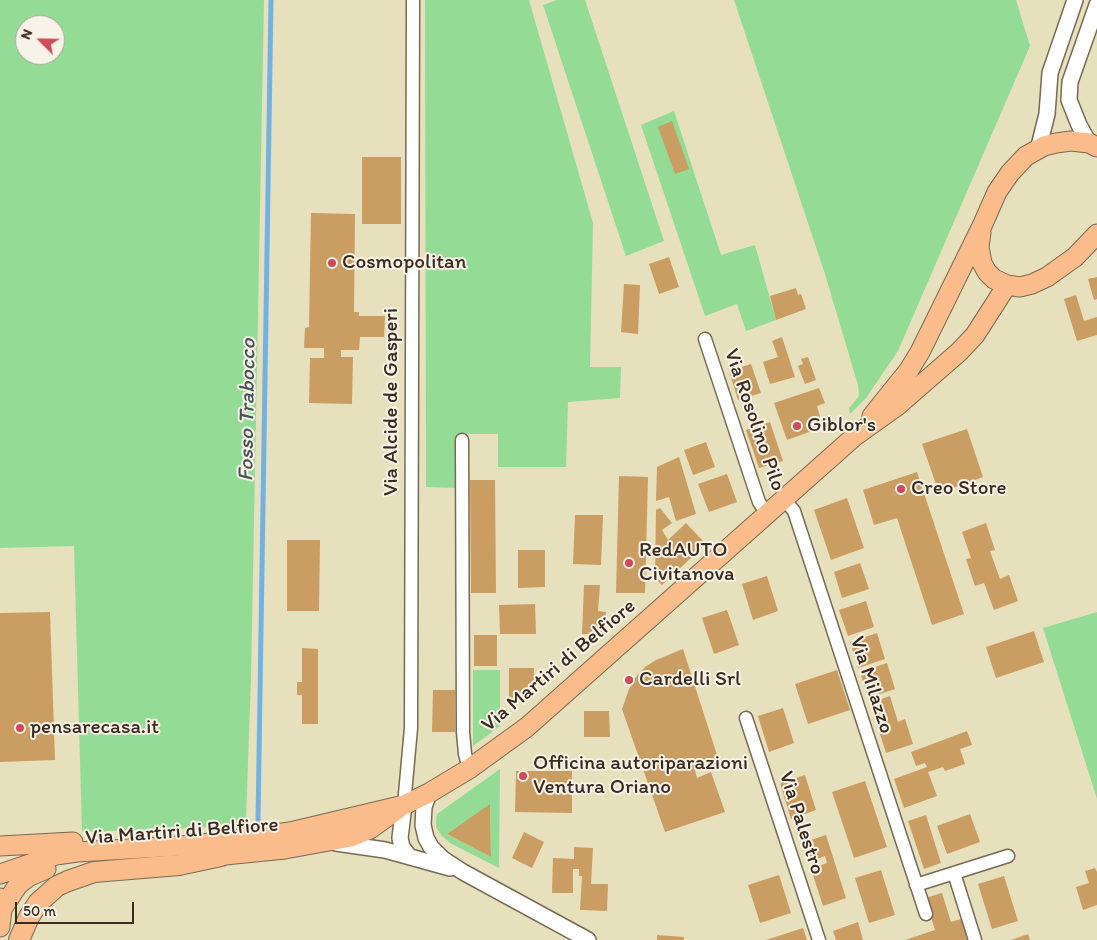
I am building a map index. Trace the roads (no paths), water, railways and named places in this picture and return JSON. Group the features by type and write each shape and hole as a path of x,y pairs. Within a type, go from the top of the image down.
{"highway":[{"path":"19,940 29,917 38,903 45,895 68,881 94,872 179,866 221,856"}],"main road":[{"name":"Via Martiri di Belfiore","path":"855,436 909,370 982,226 997,192 1010,173 1026,156 1056,142 1071,141 1093,145"},
{"name":"Via Martiri di Belfiore","path":"1,911 14,890 28,878 37,872 61,864 79,861 221,856 351,837 370,829 404,805 429,793 468,769 527,727 855,436 897,406 959,352 984,324 1007,285 994,279 982,263 979,247 982,226"},
{"path":"1007,285 1020,287 1047,277 1075,257 1097,234"},
{"name":"Via Martiri di Belfiore","path":"0,874 56,855 76,852 195,845 290,832 404,805"},
{"path":"0,846 106,841 141,848"}],"street":[{"name":"Via Alcide de Gasperi","path":"404,805 411,721 413,0"},
{"path":"1038,150 1047,114 1050,73 1075,0"},
{"path":"1093,145 1079,125 1070,100 1070,82 1097,5"},
{"name":"Via Rosolino Pilo","path":"705,339 759,502 767,514"},
{"name":"Via Martiri di Belfiore","path":"462,440 463,732 468,769"},
{"name":"Via Milazzo","path":"784,499 794,511 926,914"},
{"name":"Via Palestro","path":"746,718 819,940"},
{"path":"429,793 423,825 426,838 431,847 463,872 588,940"},
{"path":"404,805 400,838 402,847 409,856"},
{"path":"324,842 364,846 409,856 463,872"},
{"path":"916,885 1008,856"},
{"path":"954,873 975,940"}],"waterway":[{"name":"Fosso Trabocco","path":"258,820 271,0"}],"place":[{"name":"Cosmopolitan","path":"332,263"},
{"name":"Giblor's","path":"797,426"},
{"name":"Creo Store","path":"901,489"},
{"name":"RedAUTO Civitanova","path":"629,563"},
{"name":"Cardelli Srl","path":"629,680"},
{"name":"pensarecasa.it","path":"20,728"},
{"name":"Officina autoriparazioni Ventura Oriano","path":"523,776"}]}
